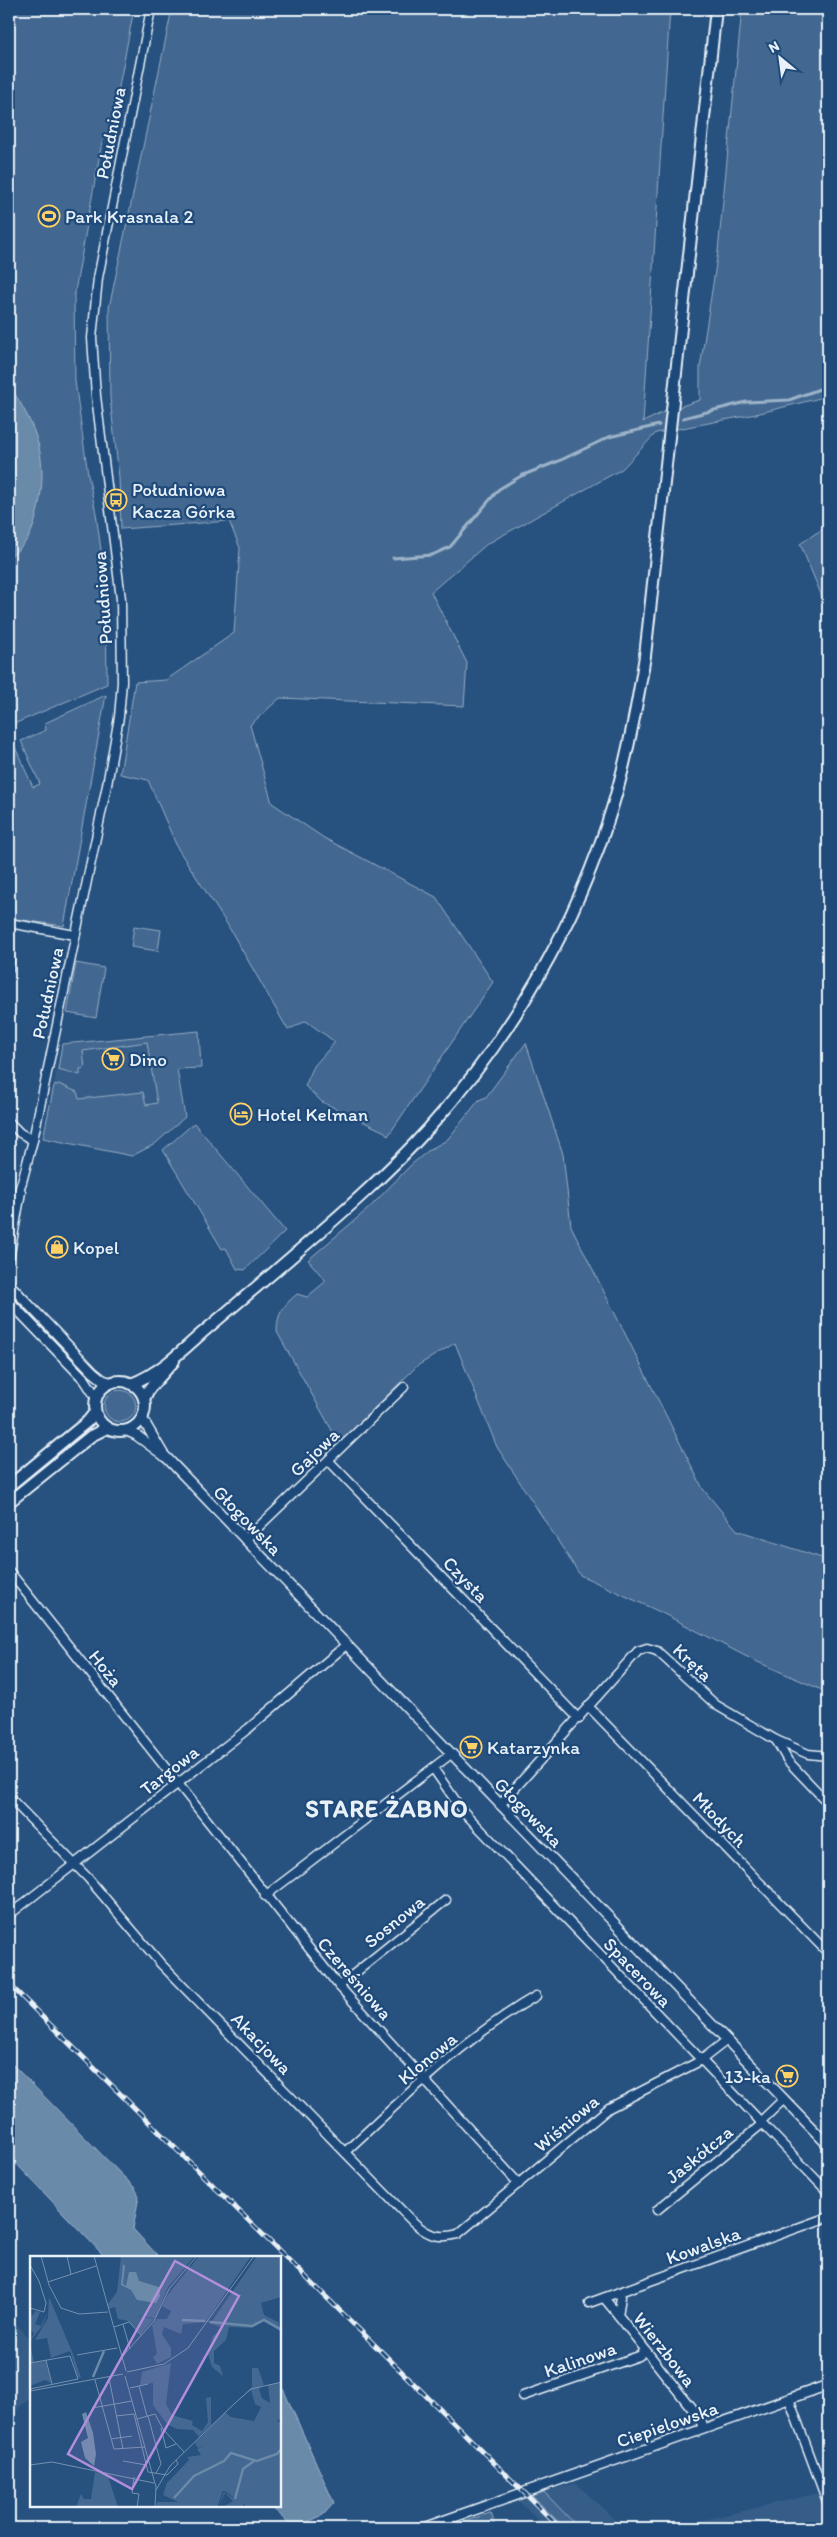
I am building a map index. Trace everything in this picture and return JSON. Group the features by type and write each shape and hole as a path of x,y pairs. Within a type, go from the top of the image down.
{"main road":[{"path":"144,1399 149,1389 178,1356 351,1206 408,1150 458,1094 506,1029 552,954 597,852 613,805 626,753 645,656 716,9"},
{"path":"131,1384 139,1390 144,1399 145,1405 142,1418 138,1424 127,1431 117,1431 108,1428 100,1422 95,1412 96,1397 101,1390 112,1383 131,1384 178,1356"},
{"path":"9,1486 88,1421 95,1412"},
{"path":"9,1502 74,1448 99,1430 108,1428"}],"street":[{"name":"Południowa","path":"9,1259 22,1182 33,1140 114,750 122,682 120,599 92,366 94,310 108,224 151,9"},
{"path":"9,922 75,935"},
{"path":"9,951 9,968"},
{"path":"9,1122 20,1133 33,1140"},
{"name":"Południowa","path":"9,1216 22,1182"},
{"path":"9,1284 93,1372 103,1380 112,1383"},
{"path":"9,1301 89,1384 96,1397"},
{"name":"Gajowa","path":"245,1540 330,1461 404,1387"},
{"name":"Głogowska","path":"142,1418 166,1458"},
{"name":"Głogowska","path":"127,1431 136,1435 166,1458 828,2145"},
{"name":"Czysta","path":"330,1461 578,1720"},
{"name":"Hoża","path":"9,1571 178,1784"},
{"name":"Targowa","path":"9,1916 249,1728 346,1645"},
{"name":"Kręta","path":"500,1805 638,1651 647,1648 657,1651 716,1705 776,1740 808,1754 828,1756"},
{"name":"Młodych","path":"589,1707 828,1953"},
{"path":"776,1740 788,1761 828,1803"},
{"path":"265,1896 451,1754"},
{"name":"Spacerowa","path":"433,1768 462,1810 700,2061 828,2192"},
{"name":"Czereśniowa","path":"178,1784 265,1896 339,1986 519,2184"},
{"name":"Akacjowa","path":"9,1797 74,1864 161,1964 411,2220 434,2236"},
{"name":"Sosnowa","path":"339,1986 446,1900"},
{"name":"Klonowa","path":"345,2152 424,2080 508,2013 536,1996"},
{"name":"Wiśniowa","path":"434,2236 446,2238 458,2234 609,2108 700,2061 727,2040"},
{"name":"Jaskółcza","path":"657,2210 761,2123 784,2099"},
{"name":"Kowalska","path":"589,2303 828,2218"},
{"name":"Wierzbowa","path":"618,2315 621,2297 619,2292"},
{"name":"Wierzbowa","path":"604,2298 700,2419 703,2429"},
{"name":"Kalinowa","path":"523,2396 639,2356 645,2350"},
{"name":"Ciepielowska","path":"423,2528 828,2385"},
{"path":"789,2399 828,2504"}],"shaded area":[{"path":"9,9 134,9 112,123 102,142 74,297 75,381 106,587 107,684 9,726"},
{"path":"172,9 670,9 643,422 666,411 700,400 700,368 718,251 742,9 828,9 828,396 756,414 656,433 622,469 487,544 431,592 467,663 464,706 280,698 250,725 272,803 324,838 436,897 493,982 388,1136 385,1132 322,1102 305,1086 314,1066 335,1042 306,1021 288,1030 227,924 178,849 148,780 120,774 135,682 166,680 234,633 240,548 229,521 121,529 119,477 110,398 109,308"},
{"path":"9,385 27,415 33,430 38,444 42,474 38,509 32,530 21,547 9,557"},
{"path":"828,525 828,708 825,699 827,632 821,594 800,544"},
{"path":"106,695 64,926 9,918 9,740 14,745 33,787 40,784 21,741 46,730 45,723"},
{"path":"134,926 161,930 158,951 131,947"},
{"path":"76,963 104,968 96,1018 67,1013"},
{"path":"199,1031 201,1068 177,1069 185,1117 155,1144 132,1156 43,1138 54,1086 59,1084 77,1092 79,1099 143,1092 146,1105 157,1103 147,1042 83,1051 85,1068 80,1069 80,1075 58,1069 62,1044"},
{"path":"162,1035 174,1108 46,1125 62,1044"},
{"path":"526,1043 563,1154 571,1226 703,1489 737,1530 828,1560 828,1690 822,1690 753,1660 660,1612 580,1575 497,1447 455,1343 417,1366 339,1443 277,1332 278,1320 288,1302 297,1294 307,1297 326,1281 308,1260 369,1208 412,1164 429,1150 447,1140 479,1100 486,1097"},
{"path":"194,1123 285,1231 245,1270 237,1269 226,1248 222,1249 163,1150"},
{"path":"120,1390 132,1394 136,1406 132,1418 120,1422 108,1418 104,1406 108,1394"},
{"path":"9,2061 135,2188 139,2196 133,2229 158,2256 104,2256 9,2156"},
{"path":"9,2316 30,2339 30,2397 9,2418"},
{"path":"281,2384 334,2503 323,2515 295,2528 271,2507 281,2507"},
{"path":"576,2483 624,2528 579,2528 544,2492"},
{"path":"544,2492 579,2528 565,2528 530,2494"},
{"path":"819,2493 828,2528 670,2528"},
{"path":"530,2494 565,2528 546,2528 516,2499"},
{"path":"490,2513 496,2528 445,2528"}],"waterway":[{"path":"683,418 746,402 789,400 828,386"},
{"path":"393,558 432,555 450,547 499,489 521,476 561,460 609,437 659,425"}],"railway":[{"path":"9,1984 560,2528"}],"place":[{"name":"Park Krasnala 2","path":"49,216"},
{"name":"Południowa Kacza Górka","path":"116,500"},
{"name":"Dino","path":"113,1059"},
{"name":"Hotel Kelman","path":"241,1114"},
{"name":"Kopel","path":"57,1247"},
{"name":"Katarzynka","path":"471,1747"},
{"name":"13-ka","path":"787,2076"}],"district":[{"name":"STARE ŻABNO","path":"387,1809"}]}
